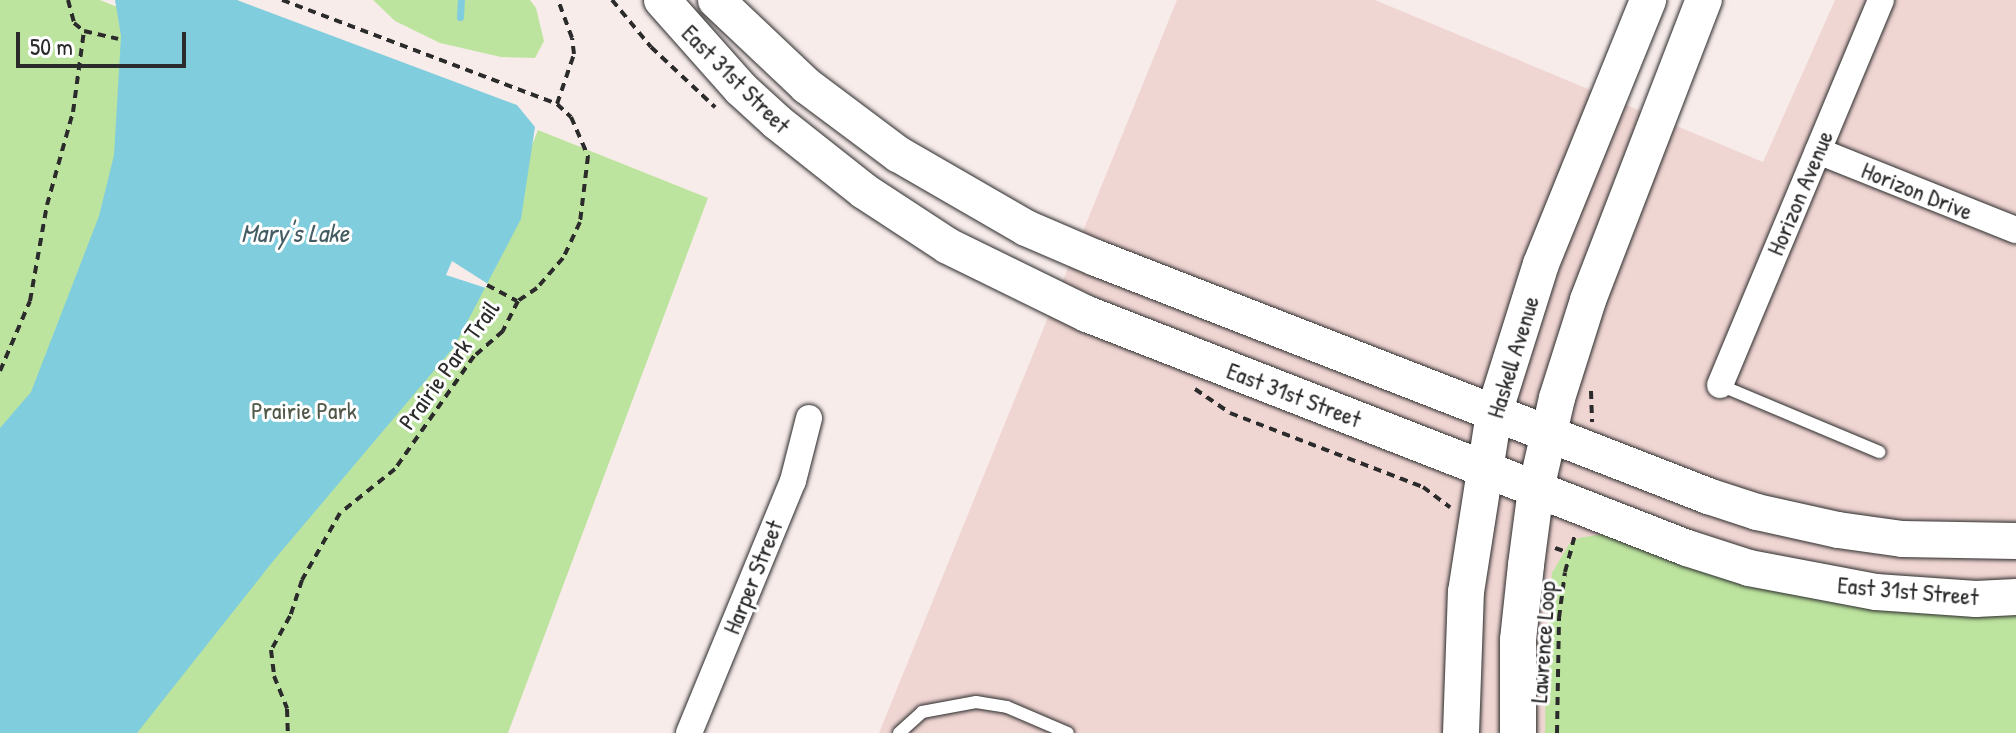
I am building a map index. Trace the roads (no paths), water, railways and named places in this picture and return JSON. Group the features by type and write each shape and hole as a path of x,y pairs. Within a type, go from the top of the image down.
{"main road":[{"name":"East 31st Street","path":"662,0 708,55 777,122 864,191 948,246 1087,314 1687,548 1793,578 1876,592 1976,599 2016,597"},
{"name":"East 31st Street","path":"716,0 769,53 853,122 944,183 1026,228 1708,496 1800,523 1931,542 2016,541"},
{"name":"Haskell Avenue","path":"1461,733 1466,592 1494,413 1541,264 1648,0"},
{"path":"1518,733 1518,640 1536,489 1548,434 1588,300 1704,0"}],"street":[{"name":"Horizon Avenue","path":"1720,385 1881,0"},
{"name":"Horizon Drive","path":"1818,151 2016,230"},
{"name":"Harper Street","path":"689,733 793,481 809,418"}],"lane":[{"path":"1720,385 1879,452"},
{"path":"899,733 922,712 976,702 1007,707 1068,733"}],"water":[{"name":"Mary's Lake","path":"115,0 237,0 517,105 535,127 521,219 454,347 274,560 137,733 0,733 0,428 31,392 99,216 114,155 121,36"}],"waterway":[{"path":"460,17 461,0"}],"park label":[{"name":"Prairie Park","path":"304,411"}]}
